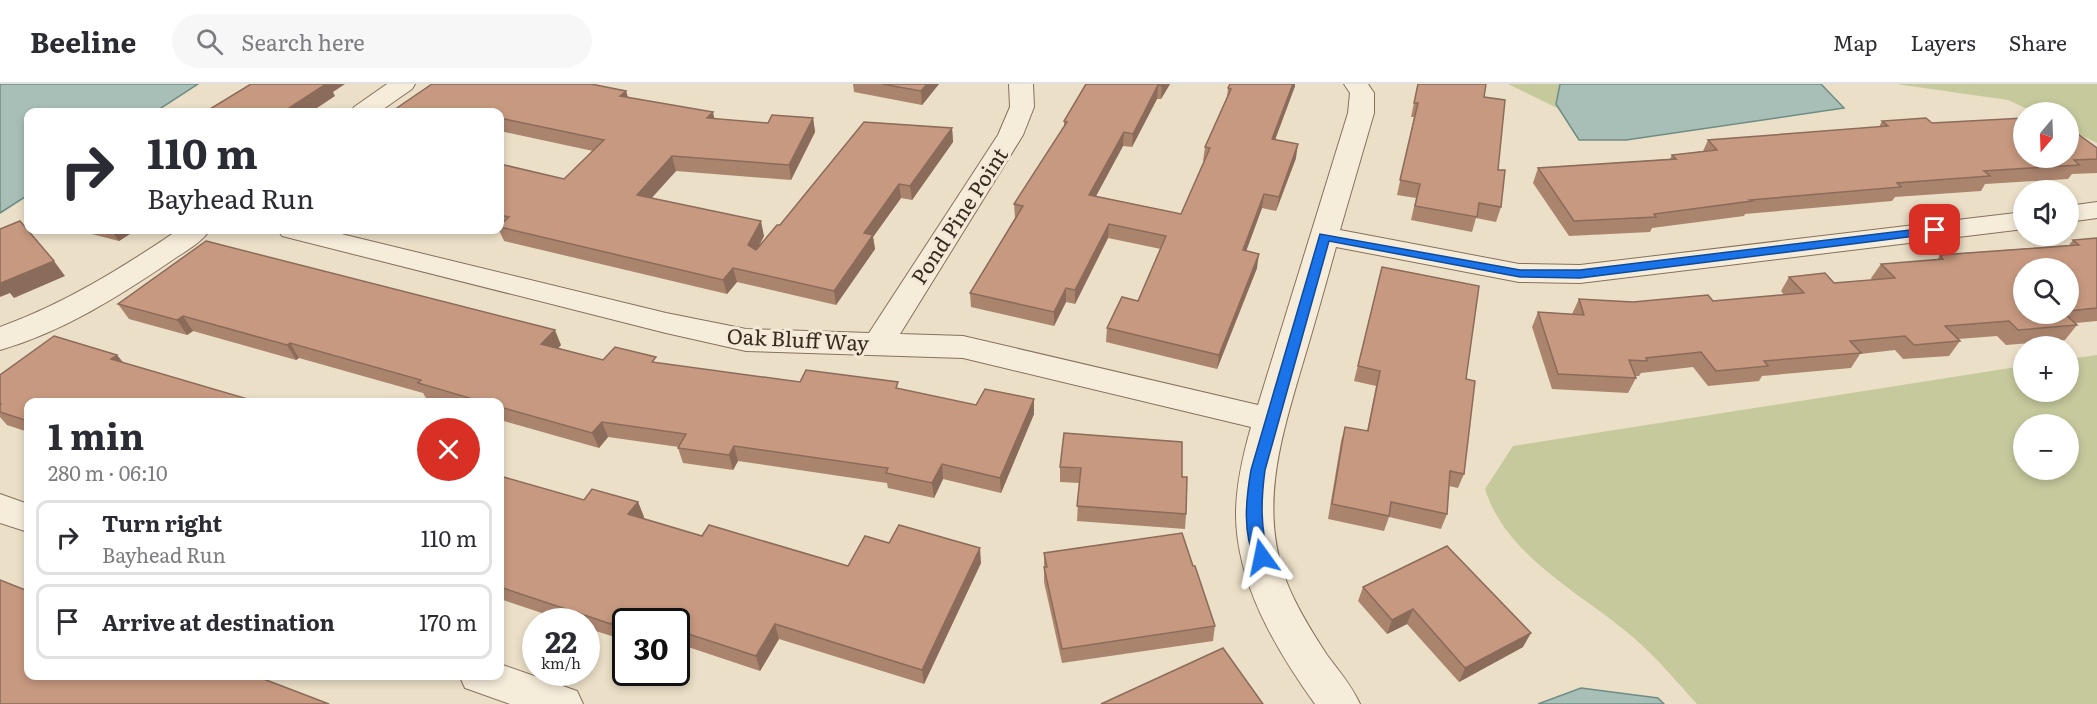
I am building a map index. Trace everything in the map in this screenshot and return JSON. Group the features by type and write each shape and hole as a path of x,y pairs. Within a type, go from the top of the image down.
{"street":[{"path":"369,108 404,84"},
{"name":"Pond Pine Point","path":"879,342 1019,118 1024,94 1021,84"},
{"path":"1339,704 1311,668 1272,590 1256,540 1253,500 1271,420 1361,113 1362,93 1356,84"},
{"path":"2079,212 2097,210"},
{"path":"1324,236 1520,273 1580,274 2013,220"},
{"path":"0,339 61,313 129,276 190,234"},
{"name":"Oak Bluff Way","path":"308,234 666,323 746,340 879,342 963,347 1271,420"},
{"path":"0,508 24,517"},
{"path":"493,680 562,704"}],"green space":[{"path":"1508,84 1560,84 1556,104 1559,109"},
{"path":"1896,84 2097,84 2097,143 2079,135 2079,102 2013,102"},
{"path":"2097,355 2097,704 1697,704 1634,638 1548,572 1510,535 1485,489 1513,446 2013,368 2013,402 2079,402 2079,358"}],"water":[{"path":"0,84 198,84 161,108 24,108 24,198 0,213"},
{"path":"1560,84 1821,84 1844,108 1626,140 1579,140 1556,104"},
{"path":"1581,688 1658,698 1664,704 1538,704"}],"building":[{"path":"251,84 326,84 289,108 212,108"},
{"path":"432,84 591,84 626,91 620,96 713,112 707,118 768,123 772,115 813,118 789,165 672,156 637,195 761,221 748,245 756,250 777,225 780,225 864,122 952,128 910,186 899,184 864,233 873,235 834,291 733,268 723,280 504,228 504,221 509,217 504,216 504,165 564,179 604,140 504,119 504,108 397,108"},
{"path":"882,84 927,84 921,91"},
{"path":"1086,84 1163,84 1158,85 1133,134 1124,132 1089,195 1181,214 1210,148 1205,147 1231,89 1228,88 1230,84 1293,84 1272,139 1298,144 1279,197 1264,194 1243,250 1259,254 1219,355 1107,328 1122,297 1138,301 1166,236 1109,224 1075,290 1066,288 1054,312 970,293 1023,206 1014,204 1067,122 1064,121"},
{"path":"1418,84 1486,84 1484,97 1505,100 1498,170 1505,170 1501,207 1479,203 1477,217 1415,206 1420,184 1400,180 1418,103 1414,103"},
{"path":"1926,118 1932,123 2013,119 2013,168 2032,168 1984,171 1990,176 1897,183 1901,187 1750,200 1752,201 1654,214 1656,217 1574,221 1538,168 1676,159 1672,155 1717,150 1708,140 1888,126 1882,121"},
{"path":"2079,135 2097,148 2097,159 2079,160"},
{"path":"20,221 24,226 24,234 31,234 54,261 1,283 0,229"},
{"path":"2097,238 2097,308 2079,310 2079,258 2013,258 2013,324 2077,325 2018,330 2009,321 1945,326 1960,341 1914,345 1905,336 1850,341 1861,353 1764,361 1768,366 1716,371 1701,352 1646,358 1647,361 1629,360 1636,378 1558,374 1538,312 1584,315 1579,299 1633,302 1708,295 1713,301 1804,293 1789,277 1825,273 1834,283 1895,278 1881,264 1943,259 1940,255 2079,246 2079,240"},
{"path":"206,241 555,330 541,344 603,360 615,347 656,357 652,362 800,382 806,370 898,382 896,388 976,405 985,389 1034,399 1000,478 942,464 932,483 886,473 888,468 734,446 729,455 678,448 686,434 602,422 592,433 504,408 504,398 469,398 418,383 421,380 290,343 287,345 183,316 177,320 118,304"},
{"path":"1382,267 1479,286 1466,379 1475,381 1464,474 1450,471 1447,514 1391,502 1389,516 1332,504 1345,427 1368,431 1380,371 1358,366"},
{"path":"54,336 117,355 111,359 244,398 24,398 24,420 0,412 0,375"},
{"path":"1064,433 1182,442 1182,477 1187,477 1186,514 1077,506 1081,468 1060,467"},
{"path":"504,477 584,500 592,489 638,502 628,514 702,536 709,525 848,566 865,536 889,543 899,525 980,548 922,670 775,624 756,656 690,635 690,608 612,608 612,623 600,620 600,608 563,608 504,588"},
{"path":"1182,533 1215,626 1062,649 1044,567 1047,567 1044,553"},
{"path":"1447,546 1531,633 1465,668 1413,609 1392,620 1363,587"},
{"path":"0,580 24,589 24,680 266,680 329,704 0,704"},
{"path":"1223,648 1263,704 1101,704"}],"route":[{"path":"1262,557 1256,540 1253,500 1258,470 1324,236 1404,253 1520,273 1580,274 1935,230"}]}
